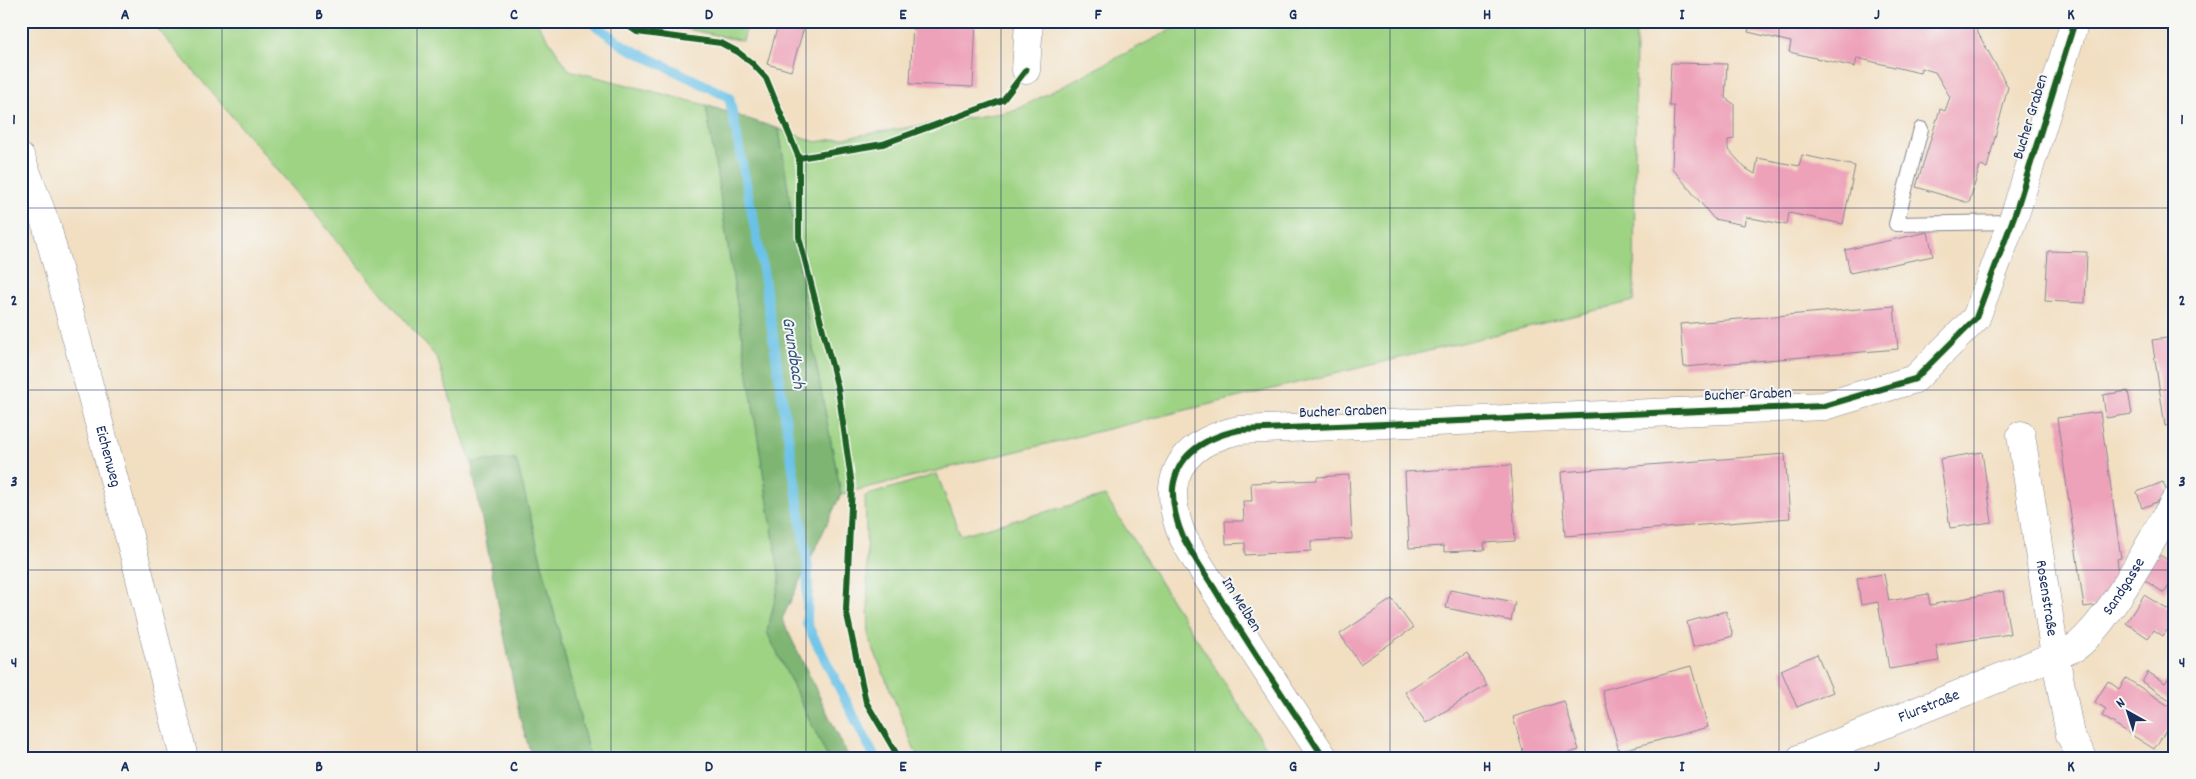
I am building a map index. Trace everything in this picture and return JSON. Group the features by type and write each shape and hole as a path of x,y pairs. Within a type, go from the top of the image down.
{"street":[{"path":"1026,70 1029,21"},
{"name":"Bucher Graben","path":"1186,455 1205,441 1239,430 1824,406 1915,380 1976,318 2012,222 2076,21"},
{"name":"Eichenweg","path":"21,158 48,227 138,570 184,758"},
{"name":"Rosenstraße","path":"2021,435 2055,655 2070,735 2083,758"},
{"name":"Im Melben","path":"1186,455 1176,472 1173,489 1176,514 1184,538 1227,610 1324,758"},
{"name":"Sandgasse","path":"2055,655 2076,648 2086,640 2115,601 2175,501"},
{"name":"Flurstraße","path":"1801,758 2055,655"}],"lane":[{"path":"1921,129 1896,224 2012,222"}],"green space":[{"path":"151,21 536,21 569,70 706,105 780,580 767,632 828,758 590,758 516,459 471,462 437,358"},
{"path":"651,21 748,21 743,41"},
{"path":"1188,21 1636,21 1634,301 841,494 808,322 779,129 816,142 1014,111"},
{"path":"706,105 779,129 808,322 841,494 782,619 849,758 828,758 767,632 780,580"},
{"path":"516,459 590,758 532,758 520,718 471,462"},
{"path":"937,474 960,535 1105,496 1273,758 918,758 869,638 865,496"}],"building":[{"path":"779,21 806,21 791,71 767,64"},
{"path":"913,21 976,21 973,87 910,84"},
{"path":"1751,21 1960,21 1973,24 2008,87 1987,168 1980,166 1969,203 1916,187 1940,109 1945,111 1950,97 1935,72 1921,68 1920,73 1857,58 1855,67 1789,52 1791,42 1748,32"},
{"path":"1671,63 1727,64 1725,98 1734,104 1734,139 1728,140 1728,149 1745,168 1755,174 1758,158 1799,166 1802,155 1855,166 1843,224 1789,213 1787,225 1746,217 1744,225 1714,219 1672,168 1674,106 1669,106"},
{"path":"1928,232 1933,256 1850,273 1845,250"},
{"path":"2048,251 2087,252 2085,303 2045,301"},
{"path":"1894,306 1898,349 1684,367 1680,324"},
{"path":"2175,337 2175,424 2165,426 2152,340"},
{"path":"2128,391 2132,414 2106,418 2103,395"},
{"path":"2100,412 2121,558 2117,559 2120,580 2105,604 2084,607 2057,418"},
{"path":"1982,452 1992,522 1950,528 1940,459"},
{"path":"1785,454 1790,518 1565,536 1561,472"},
{"path":"1511,465 1515,541 1484,543 1485,550 1444,552 1444,546 1409,548 1405,472"},
{"path":"1349,475 1352,539 1311,541 1311,551 1245,555 1245,543 1226,544 1225,521 1244,521 1243,501 1252,501 1251,483 1317,480 1317,477"},
{"path":"2163,482 2169,497 2142,508 2137,492"},
{"path":"2157,553 2175,565 2175,577 2164,593 2141,578"},
{"path":"1884,574 1889,601 1928,594 1930,605 2003,591 2010,634 1936,645 1939,661 1889,669 1878,602 1861,605 1857,578"},
{"path":"1450,590 1515,602 1511,621 1446,608"},
{"path":"2144,595 2175,614 2175,619 2163,636 2154,630 2148,638 2126,623"},
{"path":"1392,599 1413,628 1360,664 1340,634"},
{"path":"1726,611 1733,636 1693,647 1687,622"},
{"path":"1467,653 1487,685 1426,723 1405,692"},
{"path":"1817,654 1833,692 1797,707 1781,670"},
{"path":"1691,666 1708,727 1619,751 1602,690"},
{"path":"2148,672 2165,683 2171,675 2175,677 2175,699 2173,702 2142,682"},
{"path":"2126,678 2175,710 2175,717 2154,749 2102,716 2106,709 2095,702 2108,681 2119,689"},
{"path":"1564,701 1579,750 1554,758 1525,758 1513,717"},
{"path":"2036,751 2038,758 2014,758 2014,757"}],"waterway":[{"name":"Grundbach","path":"590,21 624,46 729,97 762,264 808,568 807,624 875,758"}],"cycle path":[{"path":"621,21 637,32 721,43 738,52 766,78 799,158 799,237 838,389 852,486 846,610 866,702 899,758"},
{"path":"1324,758 1268,674 1181,533 1174,507 1173,488 1176,475 1187,456 1206,442 1239,430 1824,406 1915,379 1976,318 2016,211 2075,21"},
{"path":"799,158 883,144 1003,100 1026,70"}]}
